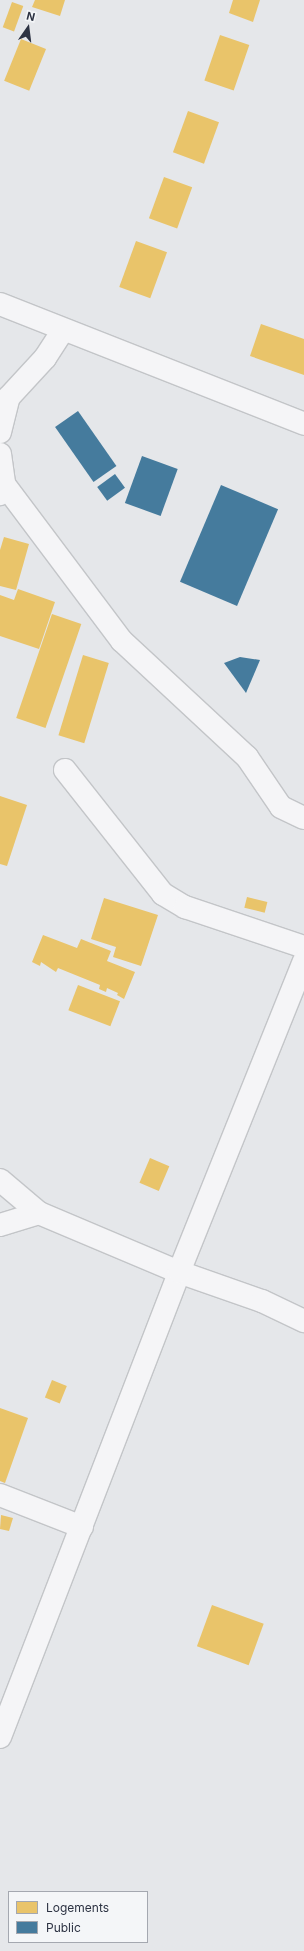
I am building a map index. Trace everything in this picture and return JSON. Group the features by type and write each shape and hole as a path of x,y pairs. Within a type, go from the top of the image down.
{"street":[{"path":"0,304 304,424"},
{"path":"0,432 9,397 45,358 63,330"},
{"path":"0,454 2,489 122,641 247,757 281,807 304,818"},
{"path":"65,770 163,894 185,907 304,947"},
{"path":"0,1737 179,1272 304,961"},
{"path":"0,1180 40,1213 179,1272 262,1301 304,1322"},
{"path":"0,1225 40,1213"},
{"path":"0,1495 82,1527"}],"building: Logements":[{"path":"35,0 65,0 60,16 32,7"},
{"path":"233,0 260,0 253,22 229,13"},
{"path":"12,2 23,6 14,31 3,27"},
{"path":"220,35 249,45 234,90 204,80"},
{"path":"21,39 46,49 29,91 4,81"},
{"path":"188,111 219,122 204,164 173,152"},
{"path":"164,177 192,187 177,229 149,218"},
{"path":"136,241 167,252 150,298 119,287"},
{"path":"261,324 304,339 304,375 250,356"},
{"path":"4,537 29,544 16,590 0,586 0,550"},
{"path":"18,589 55,602 39,649 0,636 0,595 14,600"},
{"path":"52,614 81,624 45,728 16,718"},
{"path":"83,655 109,663 84,743 58,735"},
{"path":"0,796 27,805 7,866 0,864"},
{"path":"247,897 267,902 265,913 244,908"},
{"path":"104,898 158,915 141,966 113,957 116,947 91,939"},
{"path":"43,935 77,948 81,939 111,951 107,961 135,972 124,999 117,995 118,993 107,988 106,992 99,989 100,985 58,968 56,972 41,962 40,966 32,962"},
{"path":"78,985 120,1001 110,1026 68,1010"},
{"path":"150,1158 169,1166 159,1191 139,1183"},
{"path":"52,1380 67,1386 60,1404 45,1398"},
{"path":"0,1408 28,1418 5,1483 0,1481"},
{"path":"1,1515 13,1518 9,1531 0,1529"},
{"path":"212,1605 264,1624 249,1665 197,1646"}],"building: Public":[{"path":"78,411 116,466 93,482 55,427"},
{"path":"142,456 178,469 161,516 125,503"},
{"path":"115,474 125,488 107,501 97,487"},
{"path":"221,485 278,509 237,606 180,582"},
{"path":"240,657 260,660 246,693 224,663"}]}
